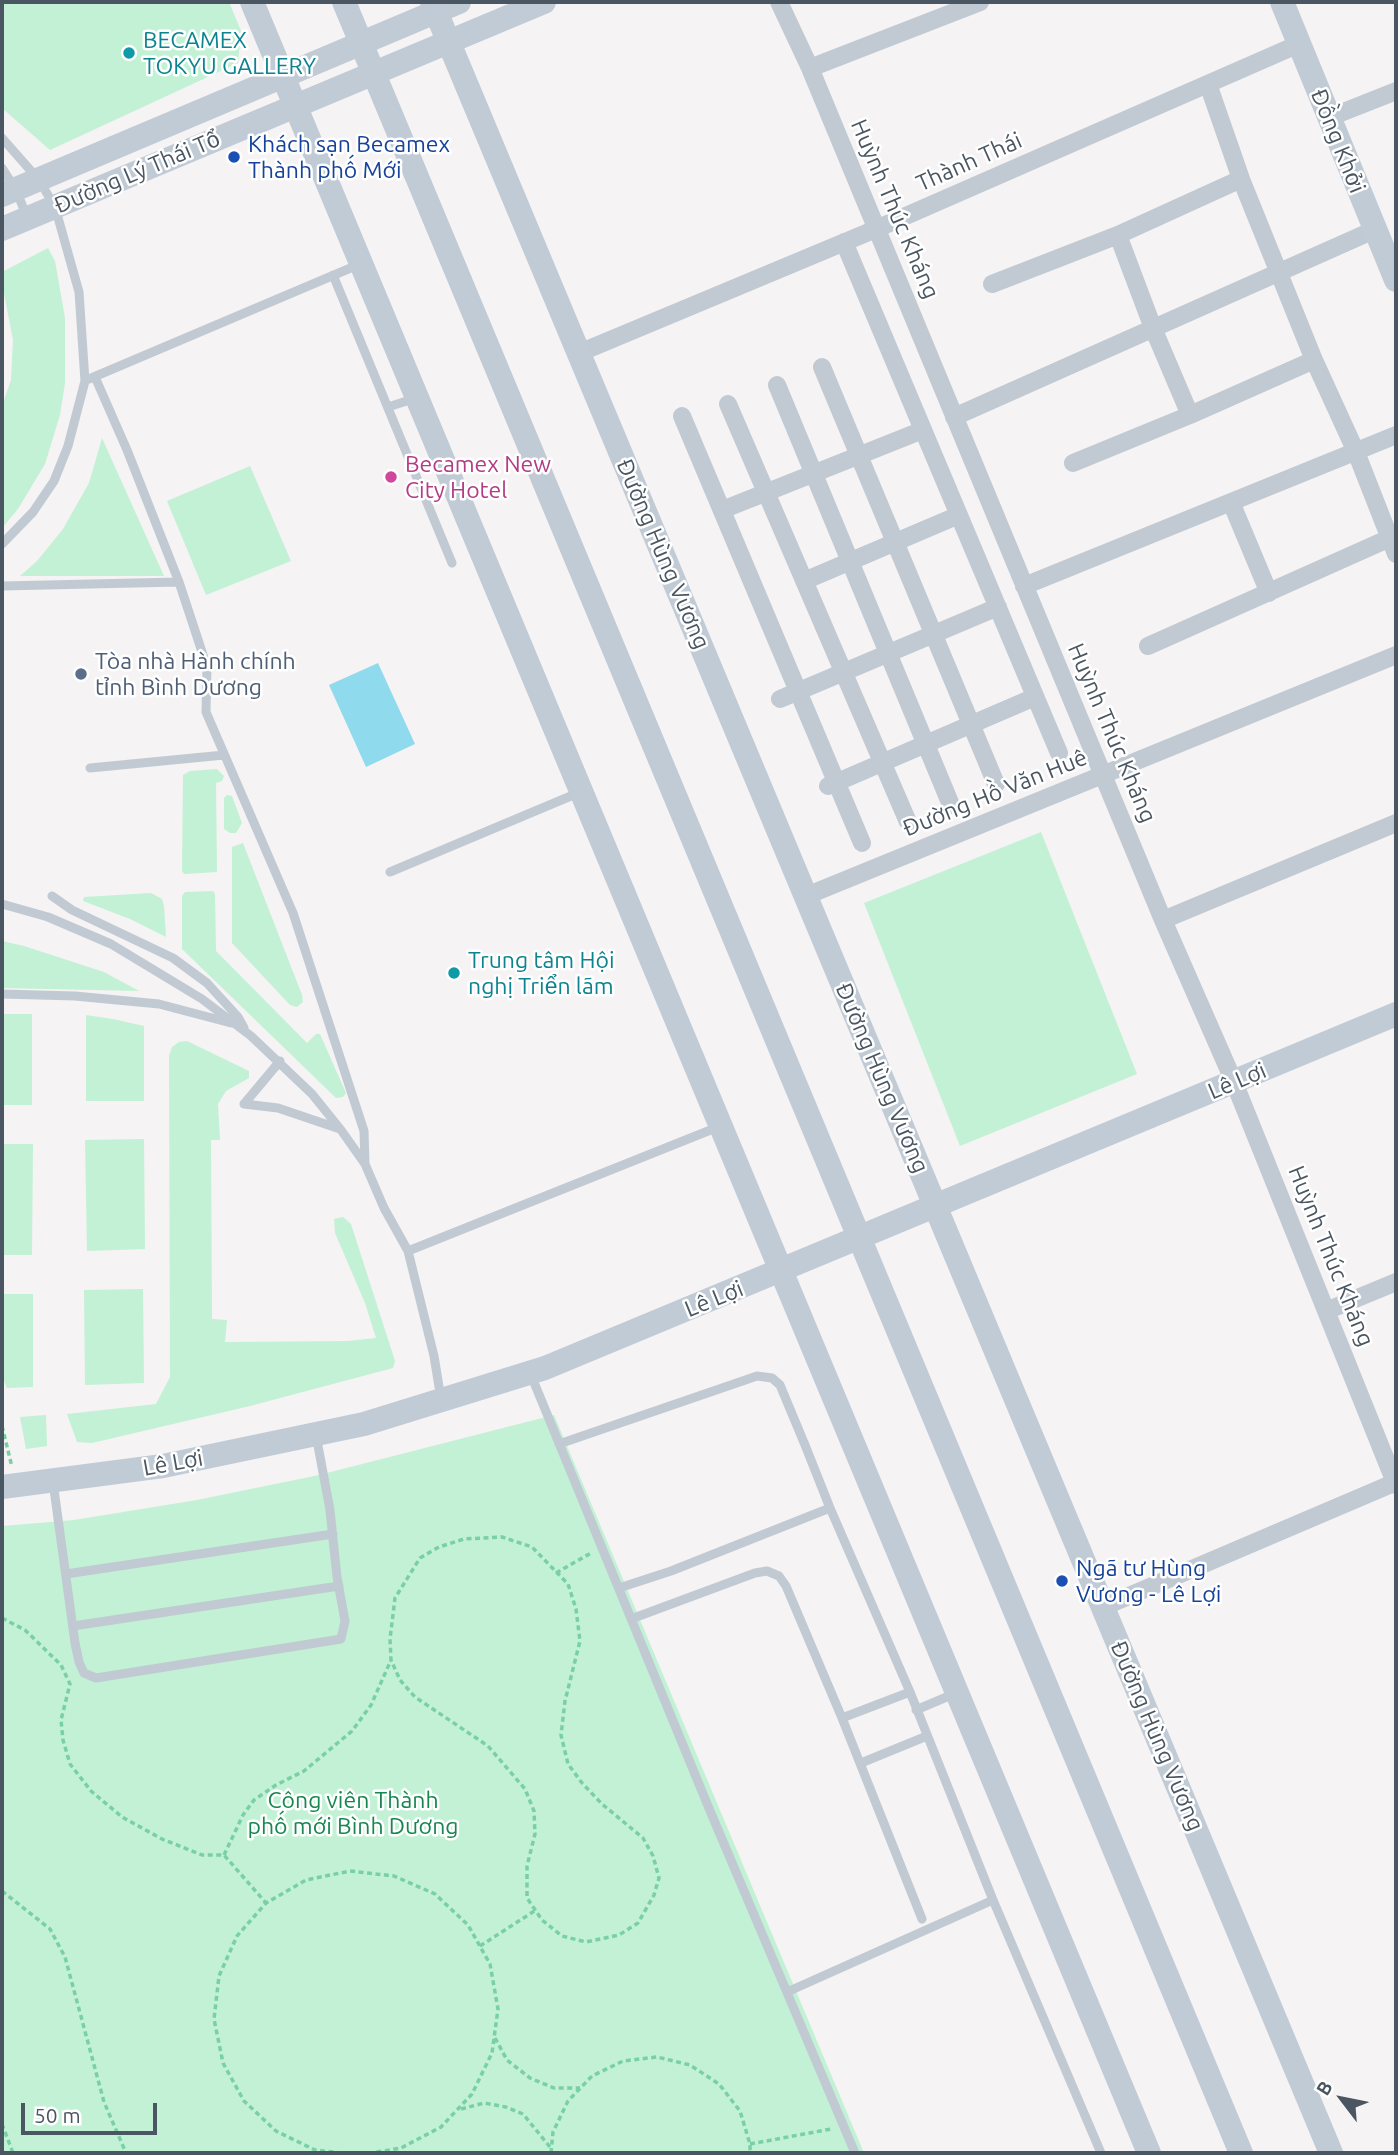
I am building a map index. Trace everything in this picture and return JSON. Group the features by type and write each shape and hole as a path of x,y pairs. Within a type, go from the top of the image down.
{"main road":[{"path":"252,2 1149,2153"},
{"path":"344,2 1241,2153"},
{"name":"Đường Lý Thái Tổ","path":"2,229 544,2"},
{"name":"Đồng Khởi","path":"1282,2 1396,280"},
{"name":"Đường Lý Thái Tổ","path":"9,192 284,77 443,5"},
{"name":"Đường Hùng Vương","path":"443,5 449,42 1331,2153"},
{"name":"Lê Lợi","path":"7,1487 163,1466 364,1424 530,1373 782,1271 1396,1014"}],"street":[{"name":"Huỳnh Thúc Kháng","path":"779,2 810,68 1102,775 1234,1082 1396,1483"},
{"path":"810,68 980,2"},
{"name":"Thành Thái","path":"579,353 876,229 1299,44"},
{"path":"1148,646 1269,593 1393,546 1241,179 1208,84"},
{"path":"1328,118 1396,91"},
{"path":"992,284 1118,235 1241,179"},
{"path":"954,417 1374,230"},
{"path":"1118,235 1190,415"},
{"path":"845,242 1059,753"},
{"path":"1073,463 1314,360"},
{"path":"822,367 996,784"},
{"path":"777,385 951,805"},
{"path":"728,404 908,822"},
{"path":"682,416 798,691 832,784 862,843"},
{"path":"722,510 923,430"},
{"path":"1024,586 1396,435"},
{"path":"1231,502 1269,593"},
{"path":"804,581 959,515"},
{"path":"780,699 998,607"},
{"name":"Đường Hồ Văn Huê","path":"806,896 1396,655"},
{"path":"832,784 1035,696"},
{"path":"1163,920 1396,823"},
{"path":"1326,1311 1396,1282"},
{"path":"1103,1607 1396,1483"}],"lane":[{"path":"2,544 33,512 54,481 68,446 85,381 79,292 55,207 39,180 3,141"},
{"path":"2,168 9,192 27,219"},
{"path":"85,381 361,263"},
{"path":"333,275 452,563"},
{"path":"95,377 179,582 207,667 206,712 293,913 364,1131 365,1164"},
{"path":"388,407 417,398"},
{"path":"2,586 179,582"},
{"path":"90,768 224,755"},
{"path":"390,872 582,791"},
{"path":"52,896 72,910 173,958 207,983 238,1017 247,1033"},
{"path":"2,905 48,917 111,944 202,999 247,1033 312,1094 365,1164 384,1208 408,1251 442,1400"},
{"path":"2,993 75,996 159,1004 236,1024"},
{"path":"279,1061 244,1104 278,1108 341,1130"},
{"path":"408,1251 721,1126"},
{"path":"530,1373 855,2153"},
{"path":"559,1444 747,1378 772,1378 780,1385 1101,2153"},
{"path":"53,1481 73,1626 79,1662 84,1673 96,1678 341,1639 345,1621 316,1434"},
{"path":"619,1588 671,1571 830,1508"},
{"path":"66,1574 333,1534"},
{"path":"631,1619 755,1573 767,1571 779,1576 786,1586 842,1717 922,1919"},
{"path":"73,1626 339,1586"},
{"path":"842,1717 910,1692"},
{"path":"916,1710 957,1693"},
{"path":"861,1763 927,1736"},
{"path":"787,1992 993,1900"}],"path":[{"path":"2,1426 15,1482 7,1487"},
{"path":"502,1537 531,1547 568,1584 576,1609 580,1641 565,1701 561,1735 568,1764 582,1783 602,1804 643,1838 653,1856 659,1878 654,1895 638,1923 619,1934 586,1942 562,1936 542,1920 527,1898 527,1866 535,1834 534,1811 526,1789 488,1746 415,1697 400,1679 391,1660 390,1639 395,1598 420,1558 439,1547 464,1539 502,1537"},
{"path":"556,1573 600,1548"},
{"path":"2,1618 25,1630 61,1665 70,1684 61,1720 63,1740 70,1764 91,1791 122,1817 162,1839 202,1854 224,1855 266,1903"},
{"path":"224,1855 243,1815 254,1800 304,1771 352,1731 371,1705 391,1660"},
{"path":"342,2153 315,2150 275,2131 244,2101 223,2063 214,2020 219,1976 237,1936 266,1903 306,1880 350,1871 394,1876 435,1894 468,1925 490,1964 498,2008 492,2053 472,2094 441,2127 401,2148 370,2153"},
{"path":"2,1891 50,1929 65,1957 104,2102 126,2153"},
{"path":"480,1946 536,1910"},
{"path":"495,2037 507,2060 530,2078 554,2088 580,2088"},
{"path":"551,2151 553,2132 568,2101 592,2076 623,2061 657,2057 690,2065 719,2084 740,2111 750,2153"},
{"path":"458,2109 484,2103 523,2113 551,2151"},
{"path":"2,2124 13,2153"},
{"path":"750,2144 844,2126"}],"green space":[{"path":"2,2 229,2 241,31 238,63 50,150 2,108"},
{"path":"48,248 55,261 65,318 65,383 60,415 45,464 18,509 2,528 2,406 11,380 13,340 2,272"},
{"path":"102,438 164,576 20,576 37,561 63,529 89,483"},
{"path":"250,466 291,561 206,595 167,501"},
{"path":"217,769 224,776 222,781 216,783 217,872 184,874 183,775 190,771"},
{"path":"227,795 232,796 242,823 236,833 224,829 224,798"},
{"path":"1041,832 1137,1074 960,1146 864,903"},
{"path":"243,843 302,995 303,1002 297,1007 290,1005 232,943 232,847"},
{"path":"213,891 216,951 307,1043 316,1034 320,1034 346,1093 343,1097 336,1098 182,949 182,896 185,892"},
{"path":"151,893 162,899 166,937 130,919 83,901 84,897"},
{"path":"2,941 104,972 139,991 2,988"},
{"path":"2,1014 32,1014 32,1105 2,1105"},
{"path":"86,1015 144,1026 144,1101 86,1101"},
{"path":"187,1041 249,1071 249,1078 226,1091 218,1104 220,1140 211,1140 212,1319 227,1320 225,1342 348,1341 376,1338 365,1303 335,1233 334,1219 343,1217 351,1224 395,1361 393,1368 250,1406 92,1443 77,1442 67,1414 156,1404 170,1377 169,1056 172,1047"},
{"path":"144,1139 145,1249 87,1251 85,1140"},
{"path":"2,1144 33,1144 32,1255 2,1255"},
{"path":"143,1289 144,1383 85,1385 84,1290"},
{"path":"2,1294 33,1294 33,1387 7,1388 2,1376"},
{"path":"46,1415 47,1446 26,1449 20,1417"},
{"name":"Công viên Thành phố mới Bình Dương","path":"554,1415 864,2153 2,2153 2,1526 74,1520 197,1500 319,1475"}],"water":[{"path":"378,663 415,744 366,767 329,685"}],"place":[{"name":"BECAMEX TOKYU GALLERY","path":"129,53"},
{"name":"Khách sạn Becamex Thành phố Mới","path":"234,157"},
{"name":"Becamex New City Hotel","path":"391,477"},
{"name":"Tòa nhà Hành chính tỉnh Bình Dương","path":"81,674"},
{"name":"Trung tâm Hội nghị Triển lãm","path":"454,973"},
{"name":"Ngã tư Hùng Vương - Lê Lợi","path":"1062,1581"}]}
